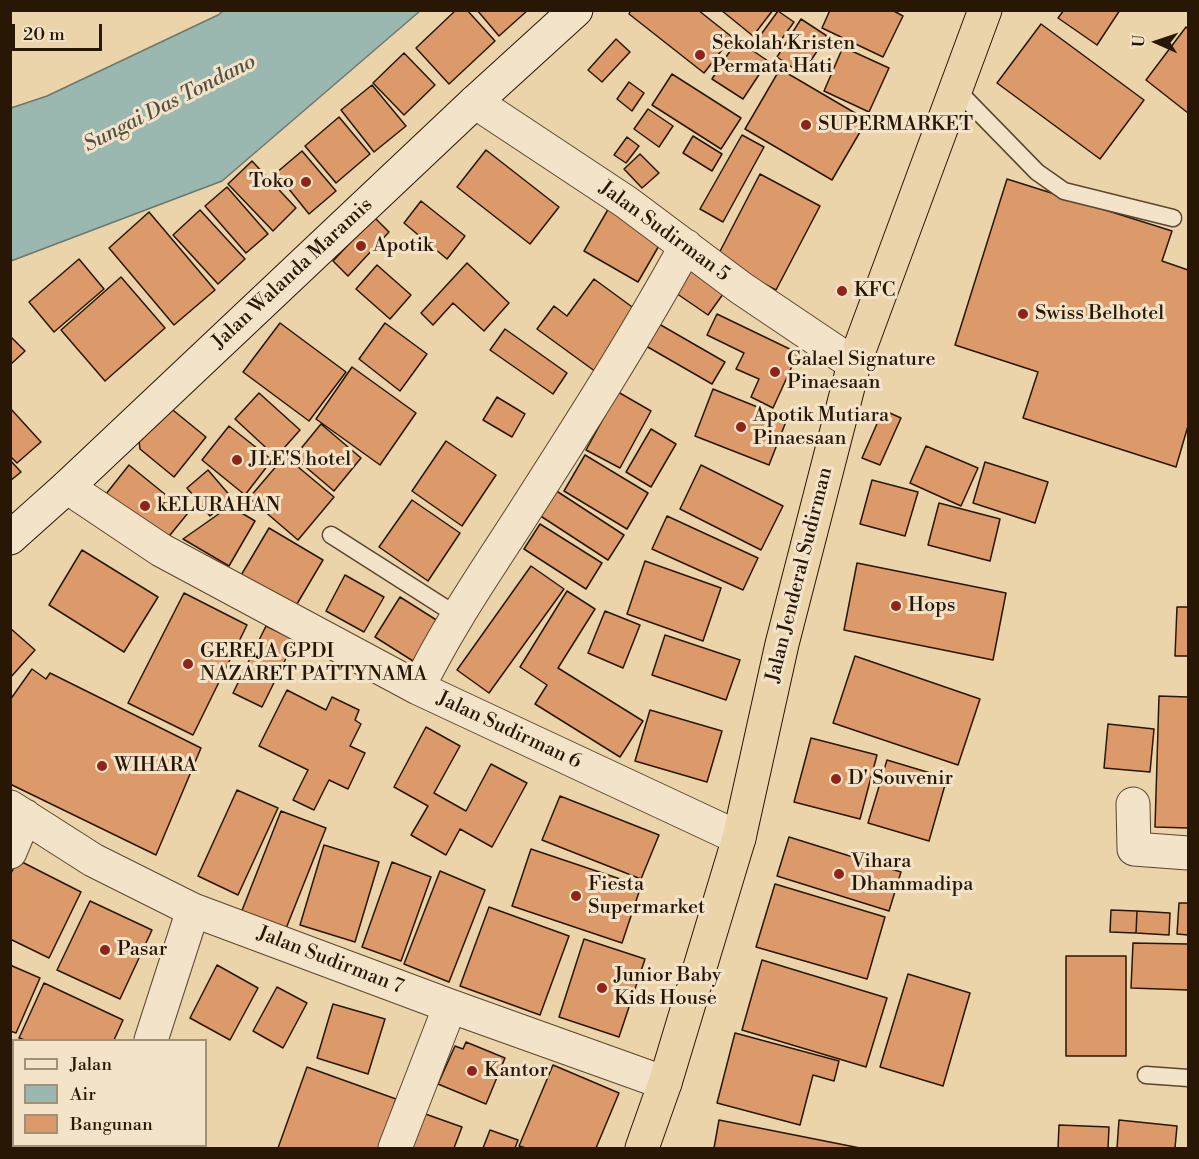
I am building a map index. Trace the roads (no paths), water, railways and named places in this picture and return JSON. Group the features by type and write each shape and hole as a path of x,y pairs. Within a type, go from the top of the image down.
{"highway":[{"name":"Jalan Jenderal Sudirman","path":"642,1149 665,1083 739,838 782,644 854,364 985,10"}],"street":[{"name":"Jalan Walanda Maramis","path":"10,538 576,10"},
{"name":"Jalan Sudirman 5","path":"475,102 626,202 741,288 854,364"},
{"path":"418,688 432,658 458,616 625,354 686,246"},
{"name":"Jalan Sudirman 6","path":"67,487 161,550 418,688 739,838"},
{"path":"1133,804 1134,849 1188,853"},
{"path":"10,852 18,811"},
{"name":"Jalan Sudirman 7","path":"18,811 93,860 193,910 665,1083"},
{"path":"152,1039 193,910"},
{"path":"395,1149 450,1006"}],"lane":[{"path":"956,89 1037,172 1064,191 1173,218"},
{"path":"332,535 458,616"},
{"path":"1146,1075 1188,1078"}],"water":[{"name":"Sungai Das Tondano","path":"223,11 420,11 222,181 11,261 11,108 47,96"}],"place":[{"name":"Sekolah Kristen Permata Hati","path":"700,55"},
{"name":"SUPERMARKET","path":"806,125"},
{"name":"Toko","path":"306,182"},
{"name":"Apotik","path":"361,246"},
{"name":"KFC","path":"842,291"},
{"name":"Swiss Belhotel","path":"1023,314"},
{"name":"Galael Signature Pinaesaan","path":"775,372"},
{"name":"Apotik Mutiara Pinaesaan","path":"741,427"},
{"name":"JLE'S hotel","path":"237,460"},
{"name":"kELURAHAN","path":"145,506"},
{"name":"Hops","path":"896,606"},
{"name":"GEREJA GPDI NAZARET PATTYNAMA","path":"188,664"},
{"name":"WIHARA","path":"102,766"},
{"name":"D' Souvenir","path":"836,779"},
{"name":"Vihara Dhammadipa","path":"839,874"},
{"name":"Fiesta Supermarket","path":"576,896"},
{"name":"Pasar","path":"105,950"},
{"name":"Junior Baby Kids House","path":"602,988"},
{"name":"Kantor","path":"472,1071"}]}
